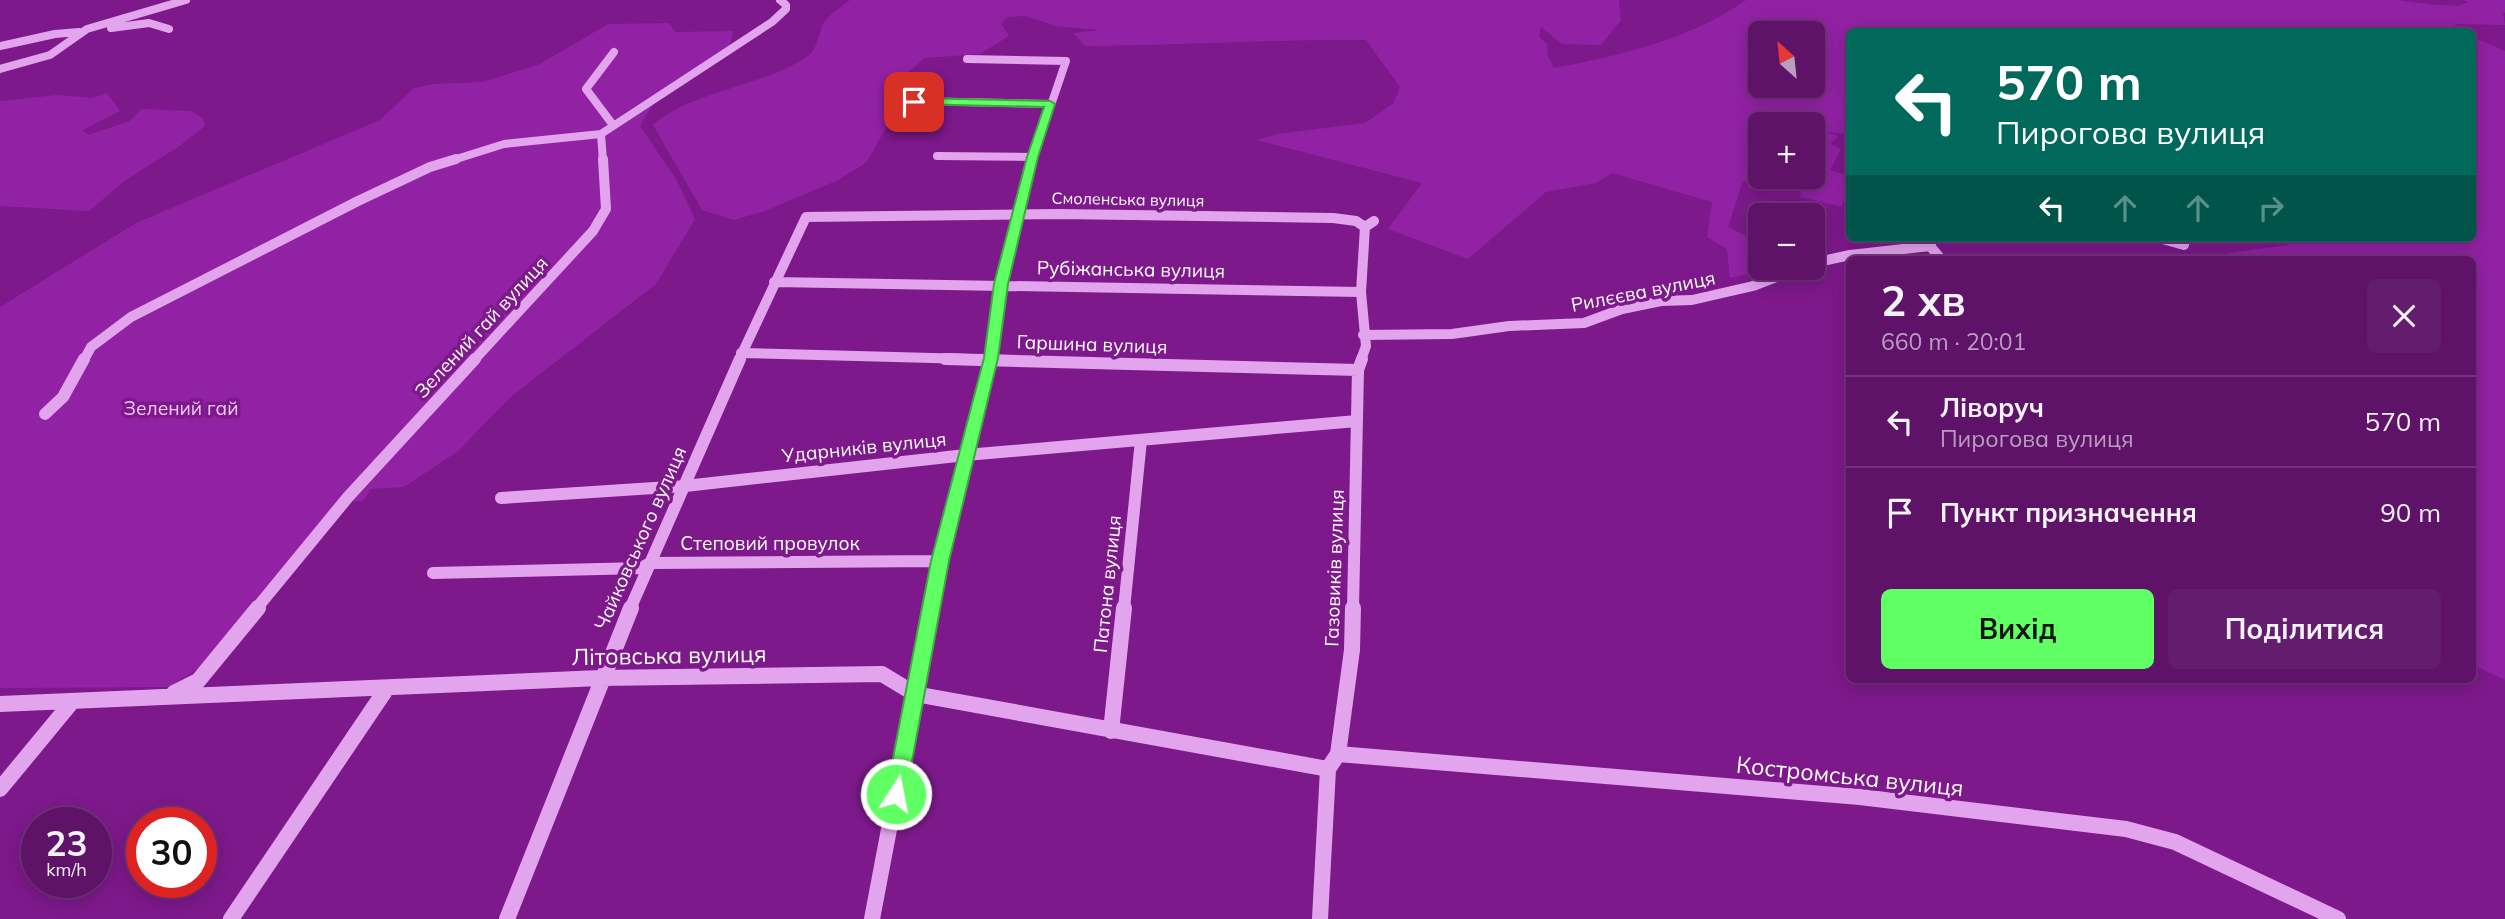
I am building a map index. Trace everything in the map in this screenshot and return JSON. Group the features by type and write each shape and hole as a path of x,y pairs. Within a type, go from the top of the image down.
{"street":[{"path":"0,69 50,55 82,32 186,0"},
{"path":"45,414 63,397 91,347 131,317 341,209 430,167 485,149 526,141 601,134 772,22 786,9 786,5 780,0"},
{"path":"0,46 55,34 149,23 169,29"},
{"path":"613,125 586,89 614,52"},
{"path":"872,919 940,561 991,358 1001,284 1033,157 1066,61 967,59"},
{"path":"914,102 1050,104"},
{"name":"Зелений гай вулиця","path":"170,695 198,681 348,497 593,231 606,209 601,134"},
{"path":"937,156 1033,157"},
{"name":"Смоленська вулиця","path":"806,217 1020,214 1334,218 1369,224"},
{"name":"Чайковського вулиця","path":"507,919 600,678 741,353 806,217"},
{"name":"Газовиків вулиця","path":"1328,769 1338,754 1352,650 1358,370 1366,346 1361,292 1369,224"},
{"path":"1825,260 1931,242"},
{"name":"Рилєєва вулиця","path":"1363,335 1451,334 1509,326 1584,323 1622,309 1661,301 1692,300 1769,280"},
{"name":"Рубіжанська вулиця","path":"774,282 1361,292"},
{"name":"Гаршина вулиця","path":"741,353 1358,370"},
{"name":"Ударників вулиця","path":"501,498 685,486 966,455 1357,421"},
{"name":"Патона вулиця","path":"1111,731 1141,440"},
{"name":"Степовий провулок","path":"433,573 641,568 650,562 940,561"},
{"name":"Літовська вулиця","path":"0,704 600,678 882,674 915,694 1328,769"},
{"path":"231,919 387,688"},
{"path":"0,789 71,703"},
{"name":"Костромська вулиця","path":"1338,754 1860,797 2126,829 2175,842 2338,919"},
{"path":"1320,919 1328,769"}],"green space":[{"path":"850,0 1619,0 1621,20 1601,45 1562,44 1541,27 1539,37 1547,44 1548,56 1554,68 1654,44 1725,14 1746,0 2398,0 2458,6 2468,2 2463,0 2505,0 2505,25 2454,24 2459,28 1846,28 1846,131 1841,134 1825,131 1825,112 1748,112 1748,180 1743,181 1728,227 1748,237 1748,274 1730,278 1727,249 1707,237 1712,202 1612,173 1596,183 1546,192 1468,259 1388,229 1422,183 1257,140 1277,134 1365,123 1394,103 1400,87 1366,40 1085,46 1073,33 1100,30 1056,26 1025,16 1007,17 1001,24 1009,36 980,54 925,58 906,74 909,95 899,105 866,163 836,181 765,211 734,220 702,210 653,125 686,105 769,76 805,58 816,46 825,21"},
{"name":"Зелений гай","path":"669,23 675,32 733,31 730,46 660,92 640,126 676,179 695,219 656,284 513,395 458,451 404,487 371,489 363,501 337,502 207,663 169,687 0,688 0,307 136,223 380,120 414,88 434,84 482,82 538,65 608,24"},
{"path":"2476,38 2505,51 2505,680 2476,666 2476,256 2226,256 2229,253 2288,245 2289,242 2476,242"},
{"path":"107,93 120,111 83,130 88,135 130,121 141,109 191,111 203,118 205,126 178,147 126,180 89,211 0,206 0,101 57,95 92,98"},
{"path":"1825,132 1839,136 1830,144 1841,149 1830,170 1846,175 1842,207 1800,197 1801,189 1825,189"}],"route":[{"path":"896,794 940,561 991,358 1001,284 1033,157 1050,104 914,102"}]}
